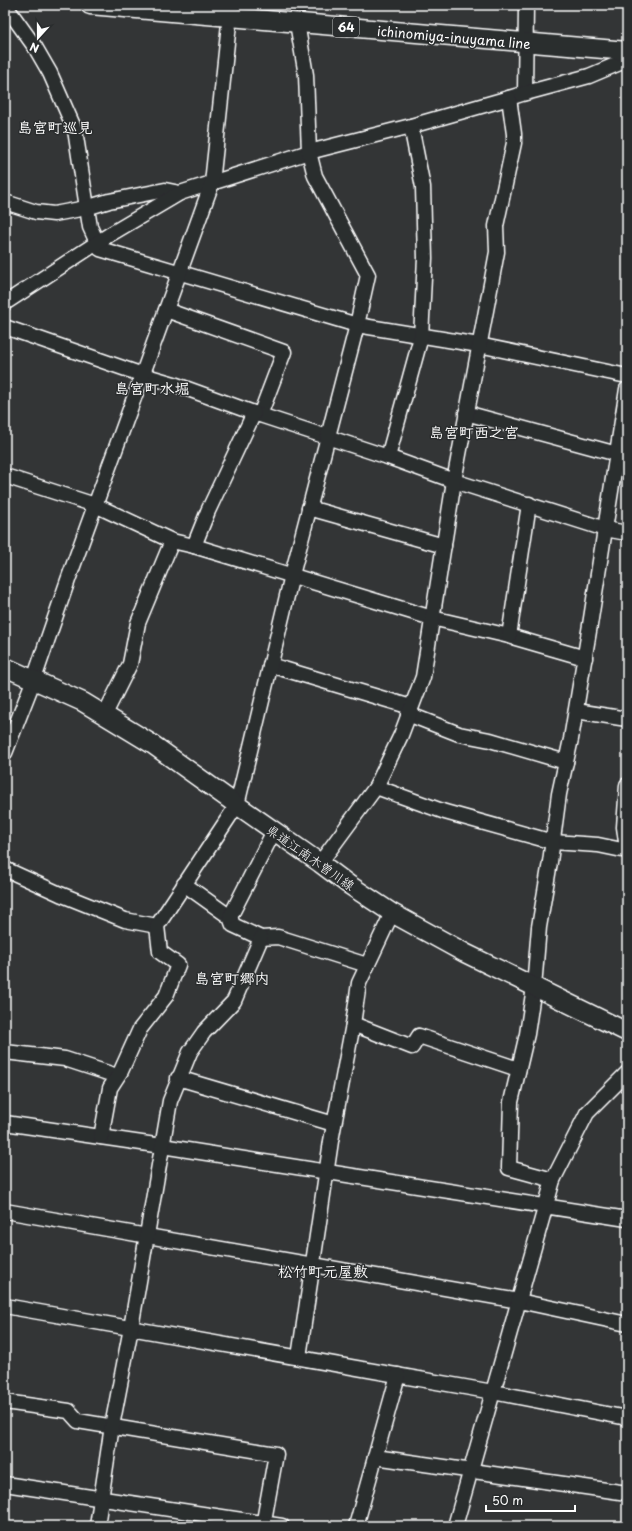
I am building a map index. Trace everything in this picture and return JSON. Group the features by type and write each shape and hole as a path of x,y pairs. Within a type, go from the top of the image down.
{"main road":[{"name":"ichinomiya-inuyama line","path":"90,5 230,11 297,23 627,51"},
{"name":"県道江南木曽川線","path":"5,667 34,679 105,714 152,744 348,884 392,913 465,953 627,1032"}],"street":[{"path":"5,5 35,47 50,73 75,130 86,208 90,227 100,250 358,325 479,346 627,376"},
{"path":"525,93 526,5"},
{"path":"5,753 34,679 95,505 212,183 230,11"},
{"path":"101,1137 110,1088 118,1076 140,1029 166,996 178,965 160,952 157,926 237,805 292,575 358,325 368,274 316,176 308,152 306,75 297,23"},
{"path":"5,303 97,243 180,193 308,152 411,126 589,76 627,60"},
{"path":"320,863 376,787 400,735 422,677 466,413 497,252 496,226 514,142 509,98"},
{"path":"388,457 421,337 425,258 423,187 411,126"},
{"path":"5,202 36,212 54,214 165,190 180,193"},
{"path":"166,310 284,352 257,414 208,511 194,546"},
{"path":"5,327 327,438 388,457 454,481 605,529 627,533"},
{"path":"553,1180 508,1168 511,1102 527,1034 534,987 540,926 560,794 576,711 627,389"},
{"path":"466,413 617,454"},
{"path":"5,476 95,505 172,541 292,575 432,618 509,636 584,658"},
{"path":"509,636 529,504"},
{"path":"309,508 444,546"},
{"path":"105,714 130,664 138,623 172,541"},
{"path":"270,665 410,711 459,734 490,740 566,762"},
{"path":"576,711 627,719"},
{"path":"376,787 445,812 553,842 598,845 627,850 624,827 627,785"},
{"path":"230,917 274,831"},
{"path":"5,870 125,920 157,926"},
{"path":"184,884 230,917 233,925 260,938 278,937 367,965"},
{"path":"299,1357 334,1124 353,1024 359,983 392,913"},
{"path":"97,1526 112,1426 131,1328 170,1100 190,1052 204,1032 234,1001 260,938"},
{"path":"353,1024 412,1047 419,1036 518,1069"},
{"path":"5,1052 65,1059 118,1076"},
{"path":"455,1526 547,1207 553,1180 587,1113 627,1073"},
{"path":"178,1078 334,1124"},
{"path":"5,1123 162,1146 627,1219"},
{"path":"5,1211 146,1237 519,1301 627,1324"},
{"path":"5,1306 299,1357 627,1418"},
{"path":"356,1526 398,1375"},
{"path":"5,1402 69,1411 78,1421 276,1454 263,1525"},
{"path":"375,1457 627,1493"},
{"path":"5,1484 101,1498 263,1525 282,1526"}],"district":[{"name":"島宮町巡見","path":"55,126"},
{"name":"島宮町水堀","path":"152,387"},
{"name":"島宮町西之宮","path":"474,431"},
{"name":"島宮町郷内","path":"232,977"},
{"name":"松竹町元屋敷","path":"323,1270"}]}
